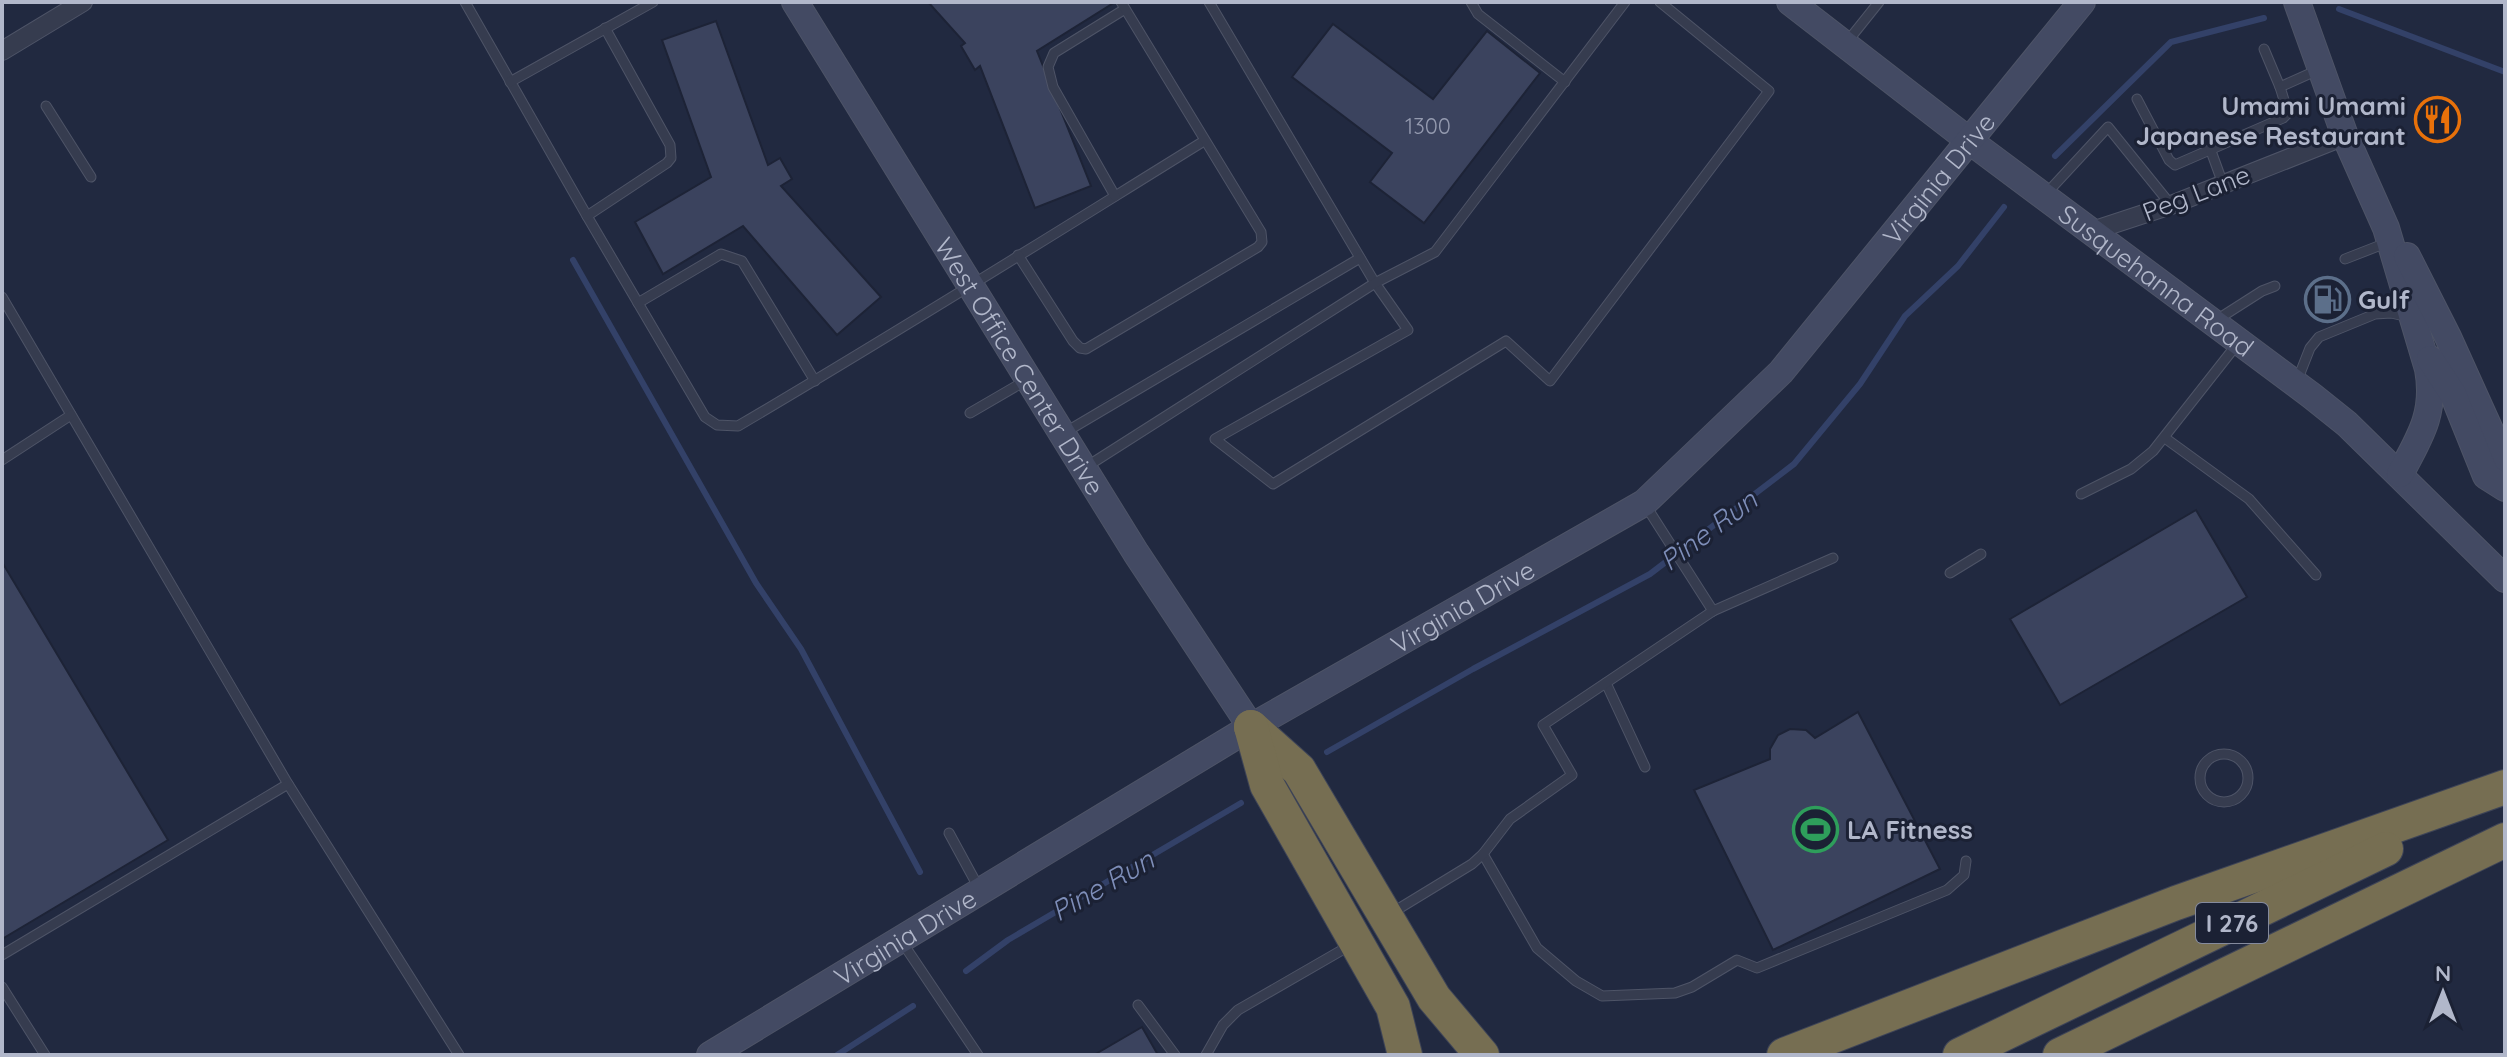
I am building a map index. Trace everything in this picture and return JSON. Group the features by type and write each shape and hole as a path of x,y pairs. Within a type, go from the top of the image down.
{"highway":[{"path":"1251,727 1299,770 1434,998 1482,1055"},
{"path":"1251,727 1267,785 1393,1007 1405,1055"},
{"path":"1784,1055 2176,903 2505,789"},
{"name":"I 276","path":"1960,1055 2505,789"},
{"name":"I 276","path":"2060,1055 2505,840"}],"main road":[{"name":"West Office Center Drive","path":"795,2 1136,553 1251,727"},
{"name":"Susquehanna Road","path":"1790,2 2347,424 2505,579"},
{"name":"Virginia Drive","path":"710,1055 1251,727 1644,503 1781,372 2082,2"},
{"path":"2297,2 2345,136 2388,235 2431,386 2428,418 2400,474"},
{"path":"2388,235 2408,259 2502,452"},
{"path":"2421,346 2453,394 2486,476 2505,488"}],"street":[{"path":"2,51 83,2"},
{"name":"Peg Lane","path":"2092,231 2171,205 2345,136"}],"lane":[{"path":"465,2 705,417 717,425 738,426 899,332 1204,141"},
{"path":"510,82 653,2"},
{"path":"1209,2 1375,283 1408,330 1215,439 1273,484 1506,341 1550,381 1769,91 1660,2"},
{"path":"1471,2 1478,14 1565,82"},
{"path":"1084,469 1375,283 1435,252 1625,2"},
{"path":"1845,44 1879,2"},
{"path":"1018,255 1073,341 1086,349 1261,245 1262,235 1123,6 1054,53 1048,67 1053,87 1115,196"},
{"path":"587,216 671,158 670,145 605,28"},
{"path":"2137,99 2169,160 2175,165 2211,151 2288,113 2264,49"},
{"path":"2280,87 2320,69"},
{"path":"46,106 91,177"},
{"path":"2044,196 2108,127 2171,205"},
{"path":"2211,151 2223,184"},
{"path":"2345,259 2388,235"},
{"path":"638,303 721,254 742,261 815,381"},
{"path":"1062,434 1360,258"},
{"path":"2212,322 2275,286"},
{"path":"2,297 288,784 459,1055"},
{"path":"2296,384 2310,348 2319,337 2375,314 2391,313 2413,318"},
{"path":"2081,494 2131,469 2165,438 2238,343"},
{"path":"970,413 1028,379"},
{"path":"2,460 71,415"},
{"path":"2165,438 2249,499 2316,575"},
{"path":"1644,503 1713,611"},
{"path":"1950,573 1981,554"},
{"path":"1386,916 1472,864 1510,819 1572,775 1543,725 1713,611 1833,558"},
{"path":"1606,683 1645,767"},
{"path":"2216,754 2235,756 2247,769 2246,788 2233,800 2214,799 2202,786 2202,767 2216,754"},
{"path":"2,955 288,784"},
{"path":"949,833 981,891"},
{"path":"1483,854 1537,948 1576,981 1602,996 1675,993 1692,987 1737,960 1757,968 1947,890 1964,875 1966,861"},
{"path":"901,939 978,1055"},
{"path":"1206,1055 1223,1025 1238,1010 1356,942"},
{"path":"2,987 45,1055"},
{"path":"1138,1005 1175,1055"}],"building":[{"path":"928,2 1115,2 1037,51 1091,186 1035,208 980,66 975,70 961,46 965,43"},
{"path":"716,21 768,165 780,158 792,179 781,186 881,297 837,335 743,226 663,274 635,222 711,177 662,40"},
{"path":"1333,24 1433,99 1487,31 1540,73 1424,223 1370,182 1392,153 1292,77"},
{"path":"2196,510 2247,597 2060,705 2010,619"},
{"path":"2,562 168,840 2,939"},
{"name":"LA Fitness","path":"1858,712 1940,869 1773,950 1694,790 1770,759 1770,749 1778,735 1790,729 1806,730 1815,738"},
{"path":"1142,1027 1158,1055 1094,1055"}],"waterway":[{"name":"Pine Run","path":"2339,9 2505,72"},
{"name":"Pine Run","path":"2055,156 2171,42 2264,18"},
{"name":"Pine Run","path":"1327,752 1650,574 1794,464 1860,384 1905,316 1958,266 2004,207"},
{"path":"573,260 756,583 801,649 920,872"},
{"name":"Pine Run","path":"966,971 1008,940 1241,803"},
{"name":"Pine Run","path":"837,1055 913,1006"}],"place":[{"name":"Umami Umami Japanese Restaurant","path":"2437,120"},
{"name":"Gulf","path":"2327,299"},
{"name":"LA Fitness","path":"1816,829"}]}
